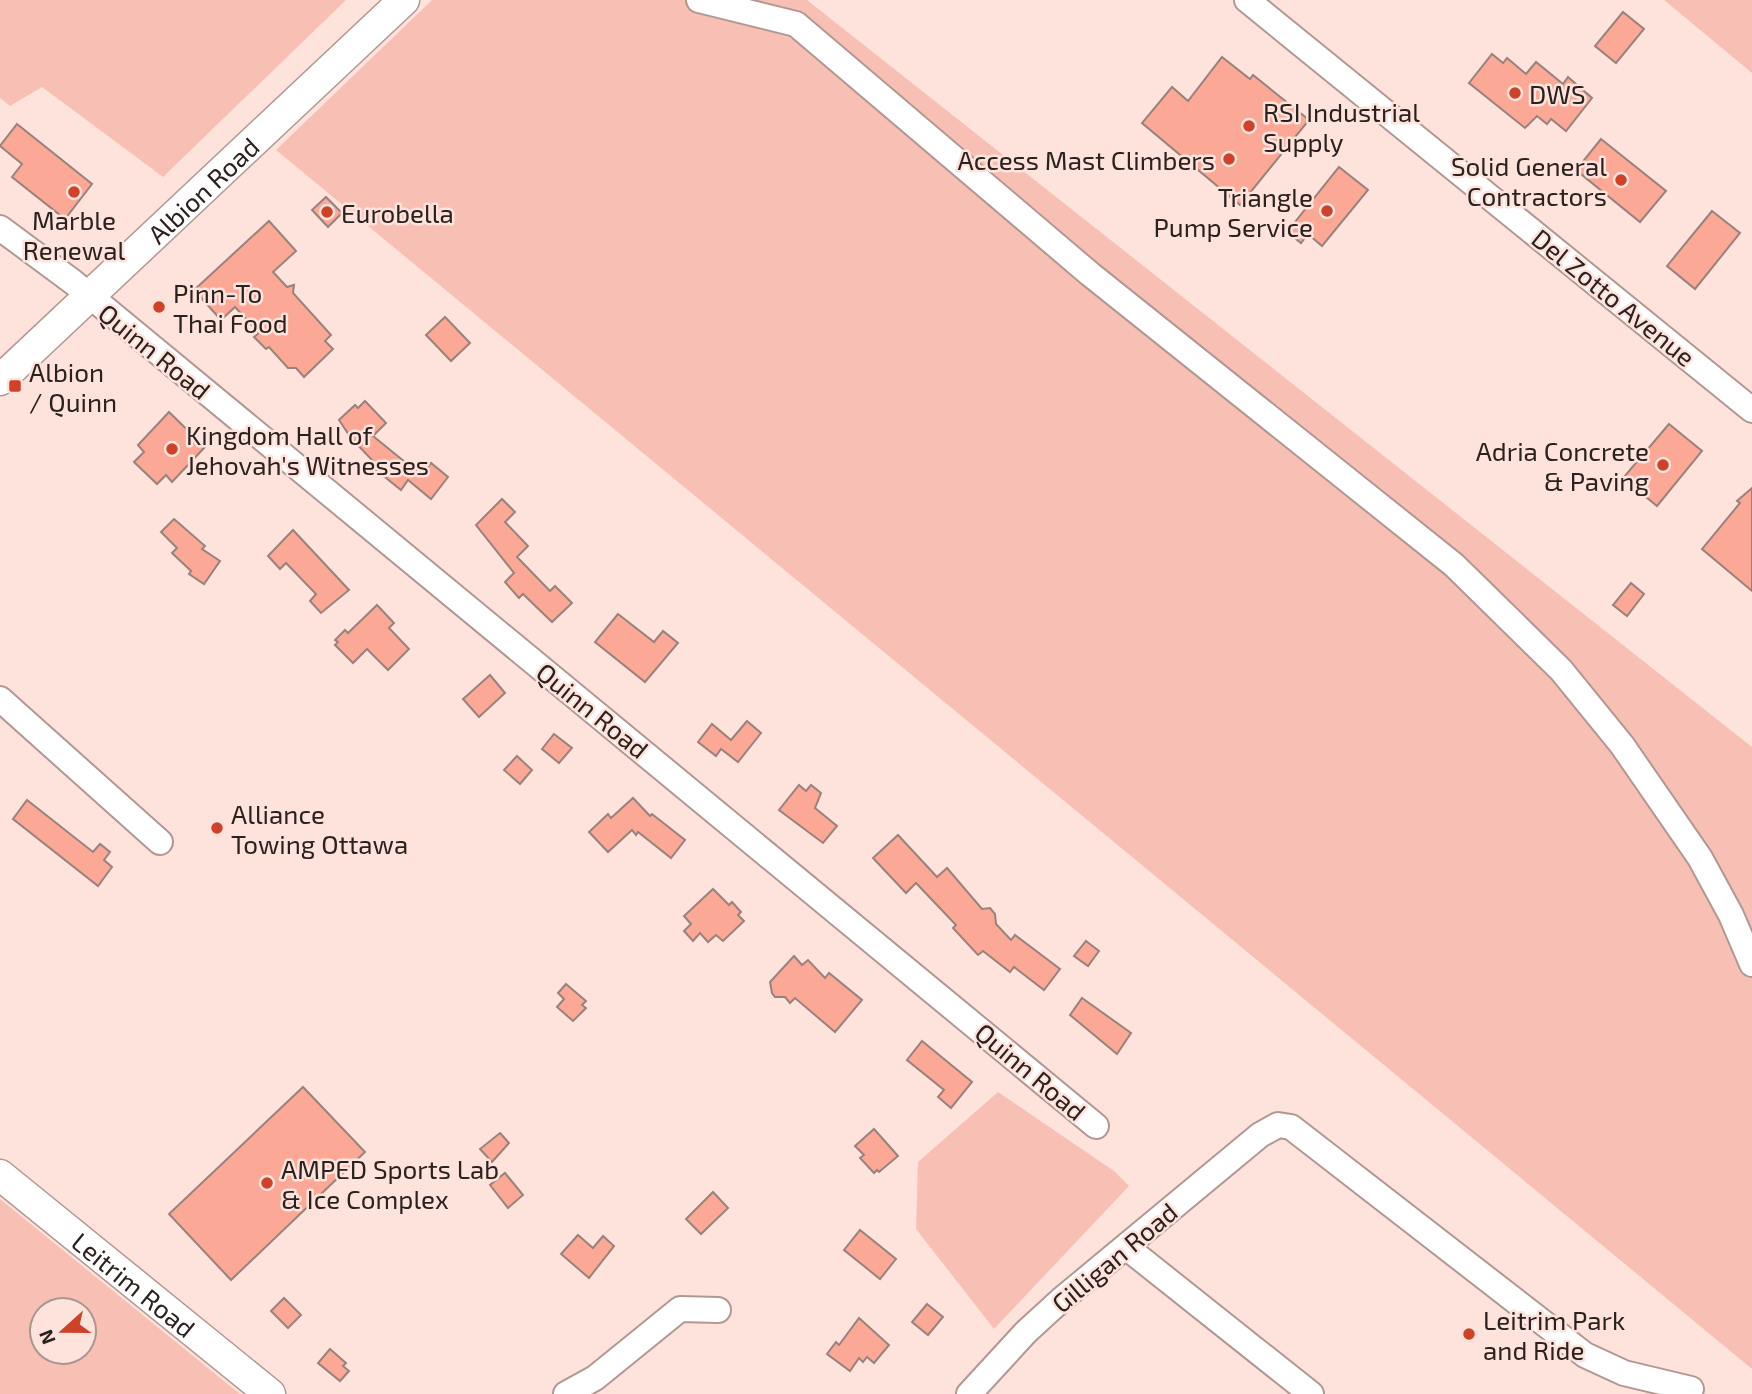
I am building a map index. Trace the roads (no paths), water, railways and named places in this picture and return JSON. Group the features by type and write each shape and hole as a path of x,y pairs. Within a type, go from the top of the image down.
{"main road":[{"name":"Albion Road","path":"0,380 404,0"},
{"name":"Leitrim Road","path":"0,1175 270,1394"}],"street":[{"path":"699,0 796,24 1090,274 1454,565 1561,670 1622,745 1700,858 1731,915 1752,964"},
{"name":"Del Zotto Avenue","path":"1247,0 1752,410"},
{"name":"Quinn Road","path":"0,228 89,297 1096,1126"},
{"path":"0,699 160,842"},
{"name":"Gilligan Road","path":"970,1394 1026,1332 1268,1129 1278,1125 1291,1127 1585,1355 1624,1373 1691,1389"},
{"path":"1126,1247 1305,1392"},
{"path":"566,1394 595,1378 680,1310 718,1310"}],"place":[{"name":"DWS","path":"1515,93"},
{"name":"RSI Industrial Supply","path":"1249,126"},
{"name":"Access Mast Climbers","path":"1229,159"},
{"name":"Solid General Contractors","path":"1621,180"},
{"name":"Marble Renewal","path":"74,192"},
{"name":"Triangle Pump Service","path":"1327,211"},
{"name":"Eurobella","path":"327,212"},
{"name":"Pinn-To Thai Food","path":"159,307"},
{"name":"Albion / Quinn","path":"15,386"},
{"name":"Kingdom Hall of Jehovah's Witnesses","path":"172,449"},
{"name":"Adria Concrete & Paving","path":"1663,465"},
{"name":"Alliance Towing Ottawa","path":"217,828"},
{"name":"AMPED Sports Lab & Ice Complex","path":"267,1183"},
{"name":"Leitrim Park and Ride","path":"1469,1334"}]}
